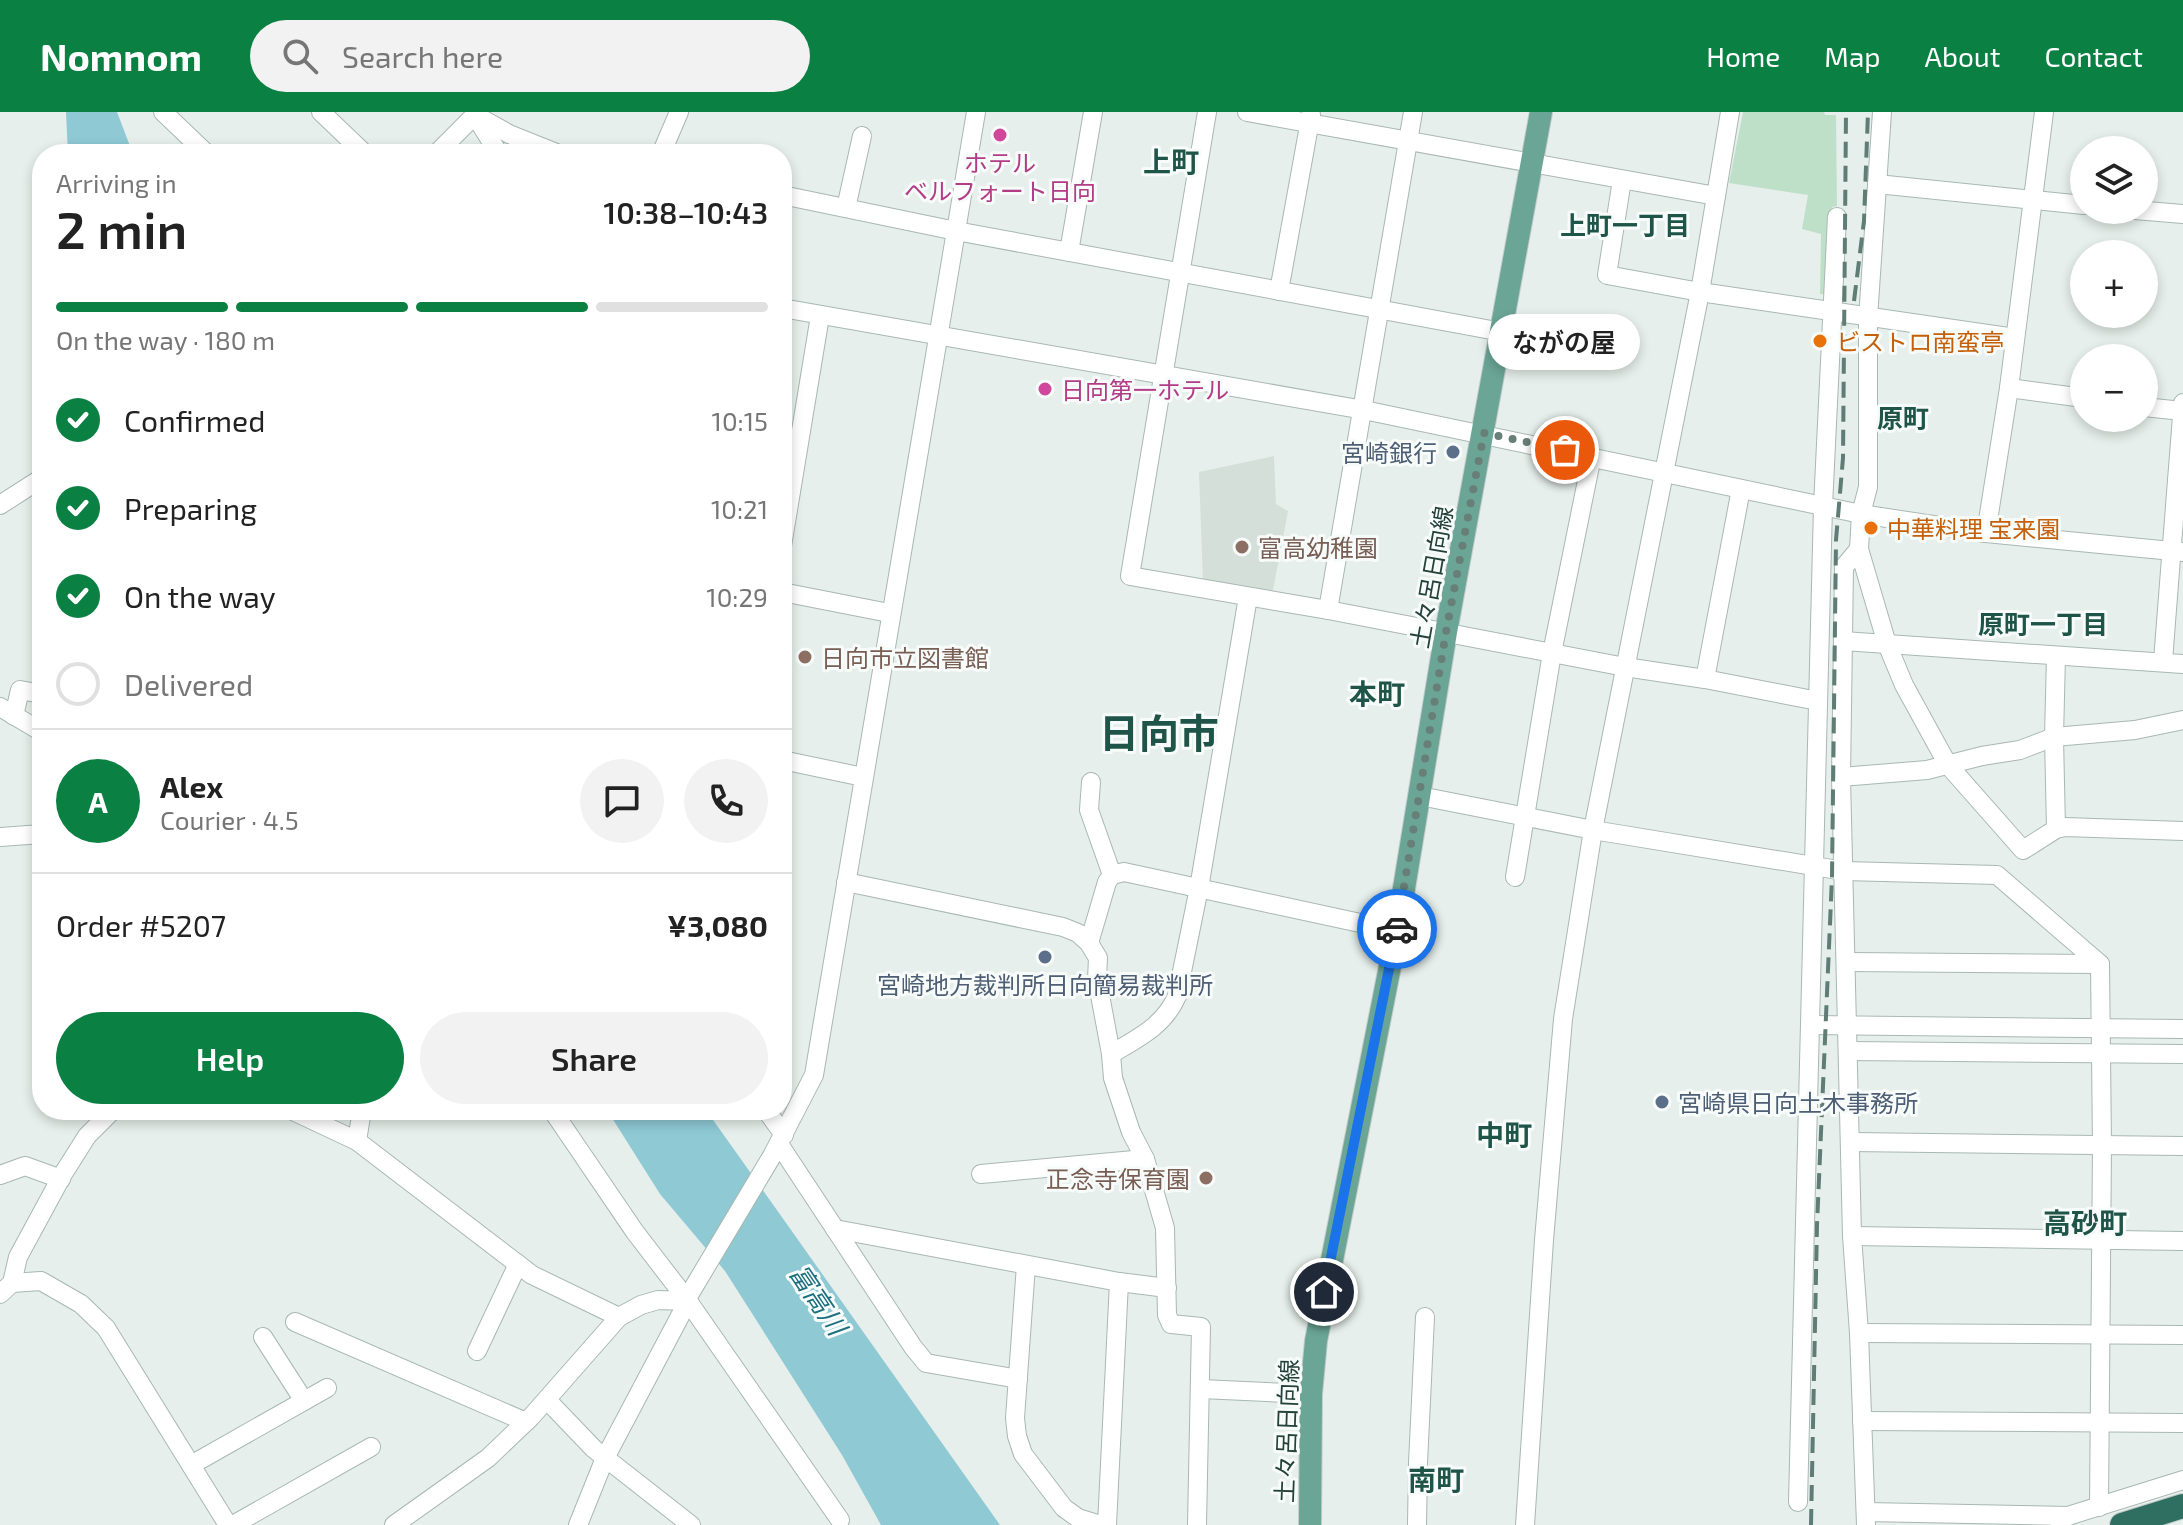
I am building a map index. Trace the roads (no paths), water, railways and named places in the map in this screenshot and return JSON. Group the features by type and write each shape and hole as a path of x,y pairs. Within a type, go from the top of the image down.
{"highway":[{"path":"2122,1525 2183,1506"}],"main road":[{"name":"土々呂日向線","path":"1310,1525 1311,1394 1324,1292 1397,931 1446,632 1541,112"}],"street":[{"path":"163,112 197,144"},
{"path":"321,112 355,144"},
{"path":"665,144 679,112"},
{"path":"792,1118 814,1075 889,613 976,112"},
{"path":"1069,252 1093,112"},
{"path":"1207,112 1130,576 1818,701"},
{"path":"1247,112 1311,118 1408,142 1716,196"},
{"path":"1328,610 1413,112"},
{"path":"1525,1525 1563,1019 1593,830 1700,292 1730,112"},
{"path":"1882,112 1868,318 1868,487 1861,514 1859,549 1887,644 1904,685 1948,765 2023,850"},
{"path":"1986,533 2009,388 2044,112"},
{"path":"445,144 473,114"},
{"path":"473,114 492,144"},
{"path":"473,114 534,144"},
{"path":"1279,291 1311,118"},
{"path":"846,208 862,136"},
{"path":"1622,180 1607,275 1868,318 2015,338"},
{"path":"1877,184 2070,204"},
{"path":"792,197 956,231 1502,332"},
{"path":"2158,212 2183,214"},
{"path":"1798,1502 1823,506 1837,217"},
{"path":"792,310 1364,410 1861,514 1986,533 2178,552"},
{"path":"792,456 820,316"},
{"path":"2009,388 2070,396"},
{"path":"2163,661 2178,552 2183,403"},
{"path":"2158,408 2183,411"},
{"path":"1515,877 1552,653 1592,456"},
{"path":"0,505 32,484"},
{"path":"1705,679 1741,489"},
{"path":"1859,549 1844,567 1841,777 1852,1236 1866,1518 2069,1516"},
{"path":"792,594 889,613"},
{"path":"1111,1054 1147,1033 1170,1010 1177,996 1199,888 1248,597"},
{"path":"1843,641 2183,664"},
{"path":"2056,656 2056,829"},
{"path":"32,692 20,690 7,711 32,726"},
{"path":"1841,777 1927,770 2020,750 2054,737 2135,730 2183,720"},
{"path":"792,762 863,777"},
{"path":"1089,943 1112,875 1089,810 1091,782"},
{"path":"1420,796 1593,830 1814,867 1844,871 1997,875 2100,964 2099,1507"},
{"path":"1997,875 2023,850 2056,829 2183,831"},
{"path":"0,837 32,835"},
{"path":"1112,875 1124,872 1397,931"},
{"path":"846,882 1063,927 1078,933 1098,958 1097,979 1116,1089 1131,1132 1145,1159 1165,1228 1167,1315 1171,1324 1201,1327 1197,1525"},
{"path":"1846,962 2100,964"},
{"path":"1811,1025 2183,1029"},
{"path":"1848,1051 2183,1054"},
{"path":"6,1289 18,1257 61,1179 87,1136 103,1120"},
{"path":"312,1120 357,1141 532,1275 619,1317"},
{"path":"357,1141 360,1120"},
{"path":"559,1120 635,1232 689,1298 840,1520"},
{"path":"769,1120 778,1145 926,1363 1018,1379"},
{"path":"578,1525 605,1458 689,1298 791,1120"},
{"path":"1850,1142 2183,1146"},
{"path":"981,1174 1145,1159"},
{"path":"0,1175 25,1166 61,1179"},
{"path":"835,1229 1119,1282 1167,1288"},
{"path":"1852,1236 2183,1241"},
{"path":"477,1351 518,1264"},
{"path":"1026,1265 1017,1436 1023,1454 1064,1508 1078,1518 1101,1525"},
{"path":"6,1289 41,1281 81,1304 106,1328 231,1525 371,1447"},
{"path":"1107,1525 1119,1282"},
{"path":"394,1525 418,1518 488,1458 547,1400 619,1317 658,1300 689,1298"},
{"path":"1417,1525 1425,1317"},
{"path":"295,1322 526,1422"},
{"path":"1859,1333 2183,1335"},
{"path":"263,1337 304,1401"},
{"path":"191,1465 327,1388"},
{"path":"1201,1389 1311,1394"},
{"path":"547,1400 605,1458 691,1525"},
{"path":"1862,1421 2183,1423"},
{"path":"2036,1525 2183,1480"}],"water":[{"path":"66,112 117,112 129,144 68,144"},
{"name":"富高川","path":"613,1120 713,1120 1000,1525 881,1525 842,1455 725,1271 660,1194"}],"railway":[{"path":"1811,1525 1817,1225 1832,877 1836,540 1843,458 1846,112"},
{"path":"1854,301 1864,221 1868,112"}],"place":[{"name":"ホテル ベルフォート日向","path":"1000,135"},
{"name":"ビストロ南蛮亭","path":"1820,341"},
{"name":"日向第一ホテル","path":"1045,389"},
{"name":"ながの屋","path":"1565,450"},
{"name":"宮崎銀行","path":"1453,452"},
{"name":"中華料理 宝来園","path":"1871,528"},
{"name":"富高幼稚園","path":"1242,547"},
{"name":"日向市立図書館","path":"805,657"},
{"name":"宮崎地方裁判所日向簡易裁判所","path":"1045,957"},
{"name":"宮崎県日向土木事務所","path":"1662,1102"},
{"name":"正念寺保育園","path":"1206,1178"}],"district":[{"name":"上町","path":"1171,161"},
{"name":"上町一丁目","path":"1625,224"},
{"name":"原町","path":"1903,417"},
{"name":"原町一丁目","path":"2043,623"},
{"name":"本町","path":"1377,693"},
{"name":"日向市","path":"1159,732"},
{"name":"中町","path":"1504,1134"},
{"name":"高砂町","path":"2085,1222"},
{"name":"南町","path":"1436,1479"}]}
